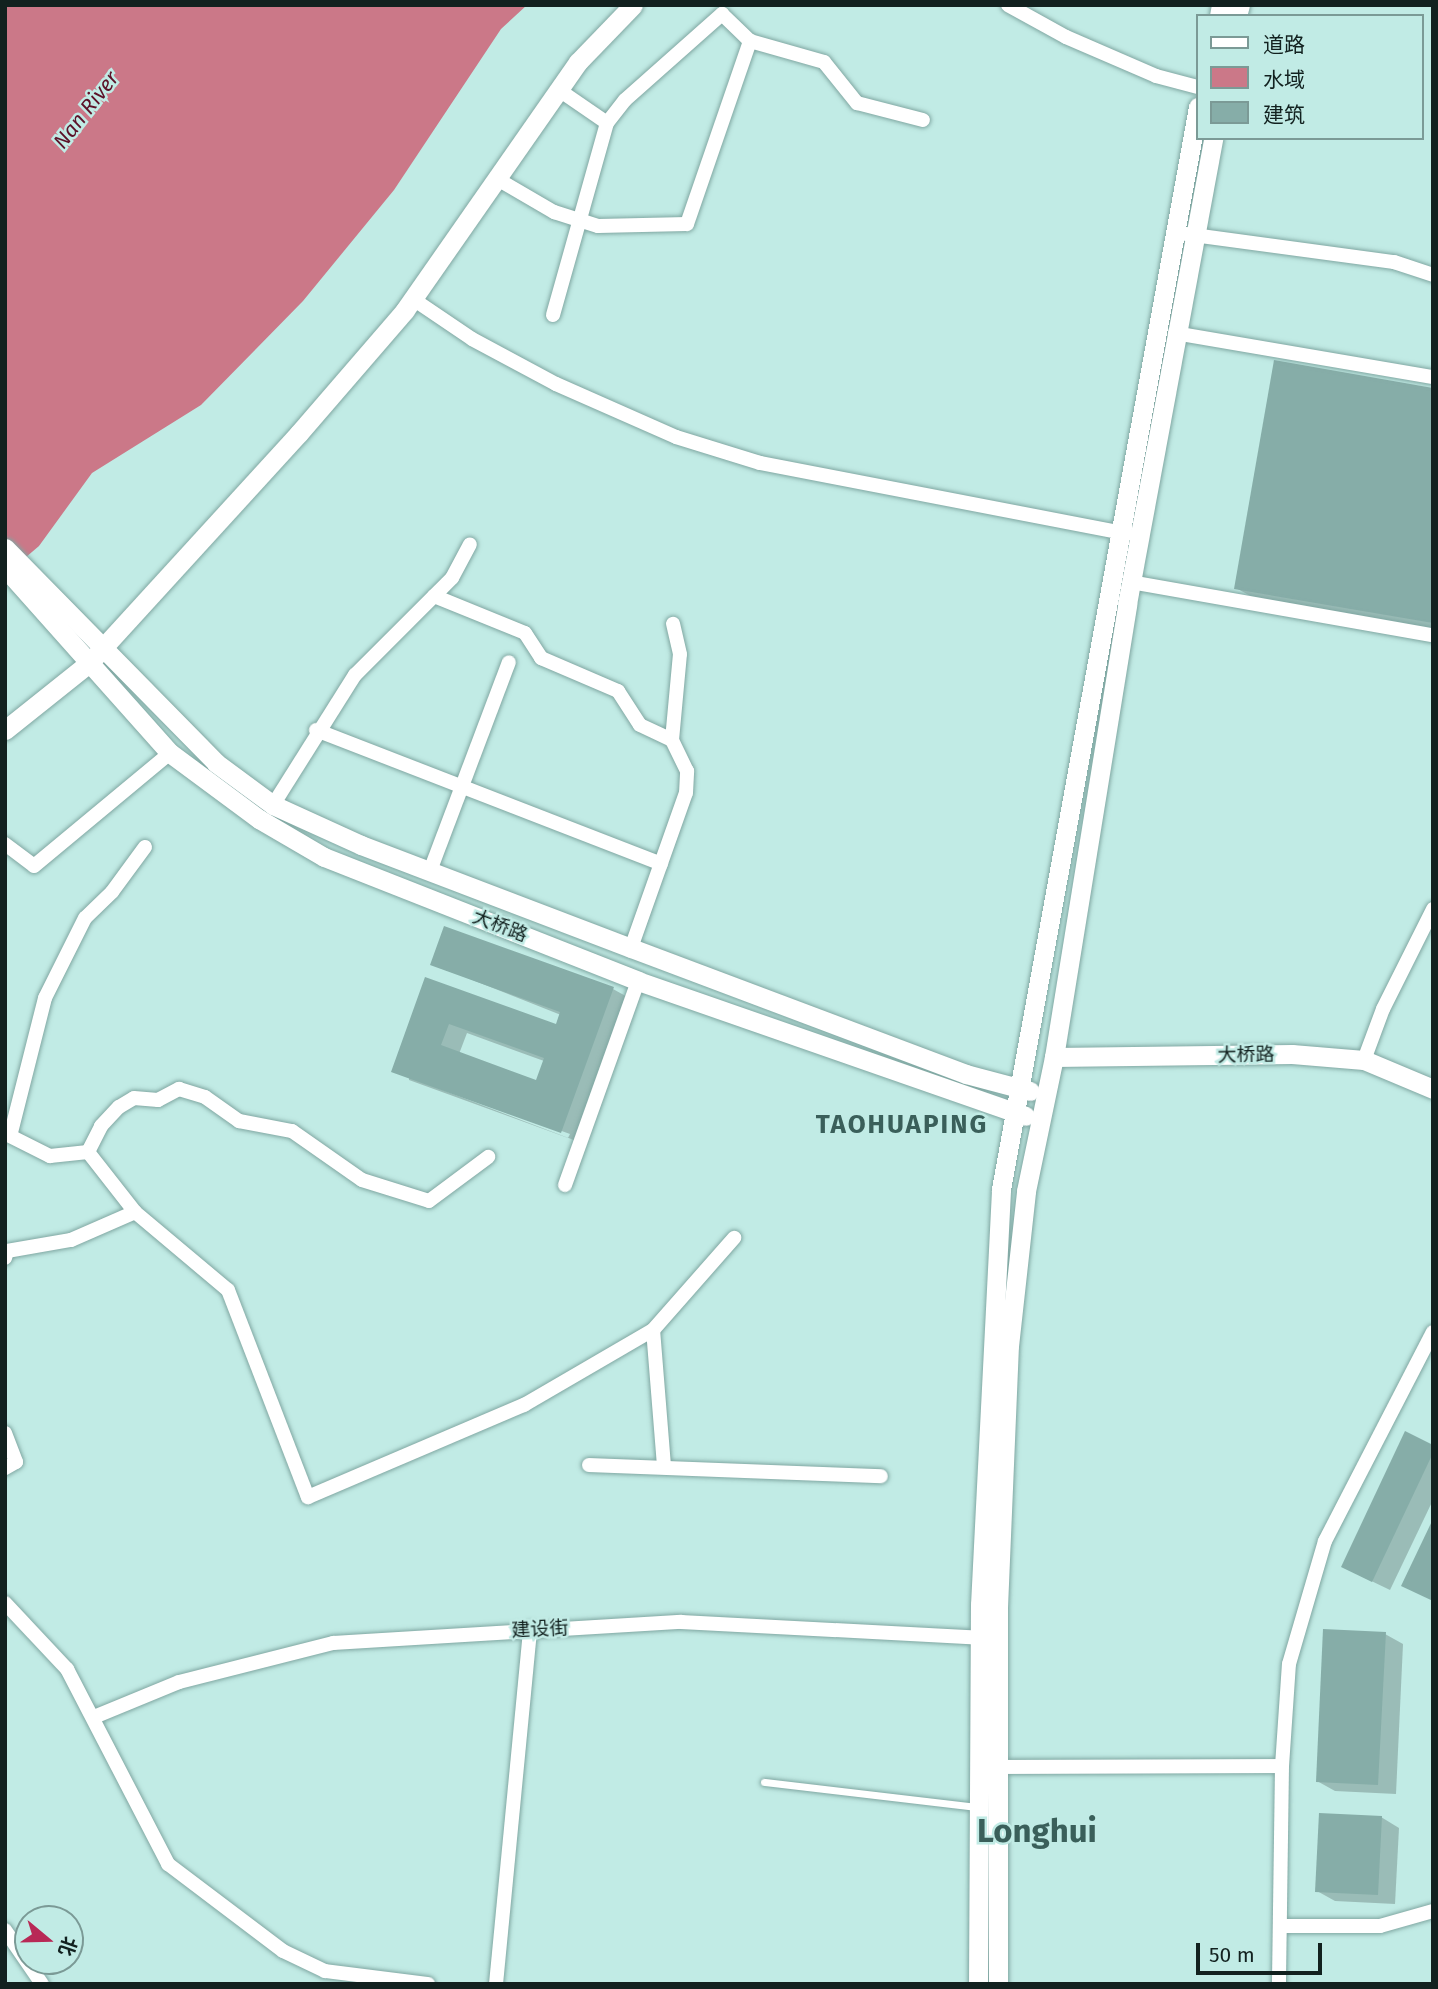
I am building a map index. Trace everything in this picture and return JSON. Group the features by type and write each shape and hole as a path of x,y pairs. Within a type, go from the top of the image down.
{"main road":[{"path":"5,730 95,656 299,433 413,299 499,180 578,62 633,5"},
{"path":"978,1984 979,1807 989,1638 1009,1346 1026,1191 1054,1058 1139,534 1175,333 1196,125"},
{"path":"998,1984 998,1767 989,1638 990,1339 1001,1189 1119,533 1184,234 1212,140"},
{"path":"5,548 43,597"},
{"path":"5,568 43,597"},
{"name":"大桥路","path":"43,597 95,656 170,754 259,820 324,857 638,981 1014,1115 1042,1119"},
{"path":"95,656 216,763 273,805 430,871 966,1074 1046,1094"},
{"name":"大桥路","path":"1054,1058 1292,1054 1364,1060 1433,1089"}],"street":[{"path":"1008,5 1134,66 1196,86"},
{"path":"554,315 607,123 625,100 722,14 751,41 824,62 857,103 923,120"},
{"path":"499,180 554,212 598,226 687,224 751,41"},
{"path":"559,90 607,123"},
{"path":"1184,234 1394,262 1433,275"},
{"path":"413,299 472,339 556,384 676,437 760,463 1119,533 1139,534"},
{"path":"1175,333 1433,377"},
{"path":"273,805 316,730 355,675 452,578 470,544"},
{"path":"1131,582 1433,635"},
{"path":"434,596 525,633 541,658 618,691 639,725 672,740"},
{"path":"631,948 686,793 687,771 672,740 680,654 673,624"},
{"path":"430,871 509,662"},
{"path":"316,730 661,864"},
{"path":"5,844 34,866 170,754"},
{"path":"88,1152 50,1156 10,1136 45,998 85,918 112,892 145,847"},
{"path":"1364,1060 1383,1009 1433,909"},
{"path":"565,1185 638,981"},
{"path":"88,1152 101,1126 119,1107 134,1098 158,1100 179,1088 205,1097 239,1121 292,1131 362,1180 429,1201 488,1157"},
{"path":"88,1152 135,1212 228,1290 308,1497 524,1405 653,1330 734,1238"},
{"path":"5,1258 7,1251 71,1240 135,1212"},
{"path":"653,1330 664,1466"},
{"path":"1279,1984 1282,1766 1289,1664 1325,1541 1433,1332"},
{"path":"5,1433 16,1462 5,1468"},
{"path":"589,1465 880,1476"},
{"path":"5,1603 67,1669 168,1864 283,1951 323,1977 428,1984"},
{"name":"建设街","path":"94,1717 179,1682 332,1643 681,1622 989,1638"},
{"path":"496,1984 530,1629"},
{"path":"998,1767 1282,1766"},
{"path":"1280,1926 1380,1926 1433,1911"},
{"path":"5,1930 42,1984"}],"lane":[{"path":"764,1782 979,1807"}],"water":[{"name":"Nan River","path":"5,5 527,5 501,29 394,190 303,301 201,405 92,473 39,546 5,575"}],"building":[{"path":"1274,360 1433,388 1433,623 1234,589"},
{"path":"444,926 614,987 561,1133 391,1072 425,977 556,1024 560,1012 430,965","holes":["449,1024 544,1058 536,1080 441,1045"]},
{"path":"1405,1431 1433,1445 1433,1453 1372,1582 1341,1567"},
{"path":"1433,1519 1433,1601 1401,1586"},
{"path":"1323,1629 1386,1632 1378,1785 1316,1782"},
{"path":"1319,1813 1382,1816 1378,1895 1315,1892"}],"district":[{"name":"TAOHUAPING","path":"902,1125"},
{"name":"Longhui","path":"1037,1832"}]}
